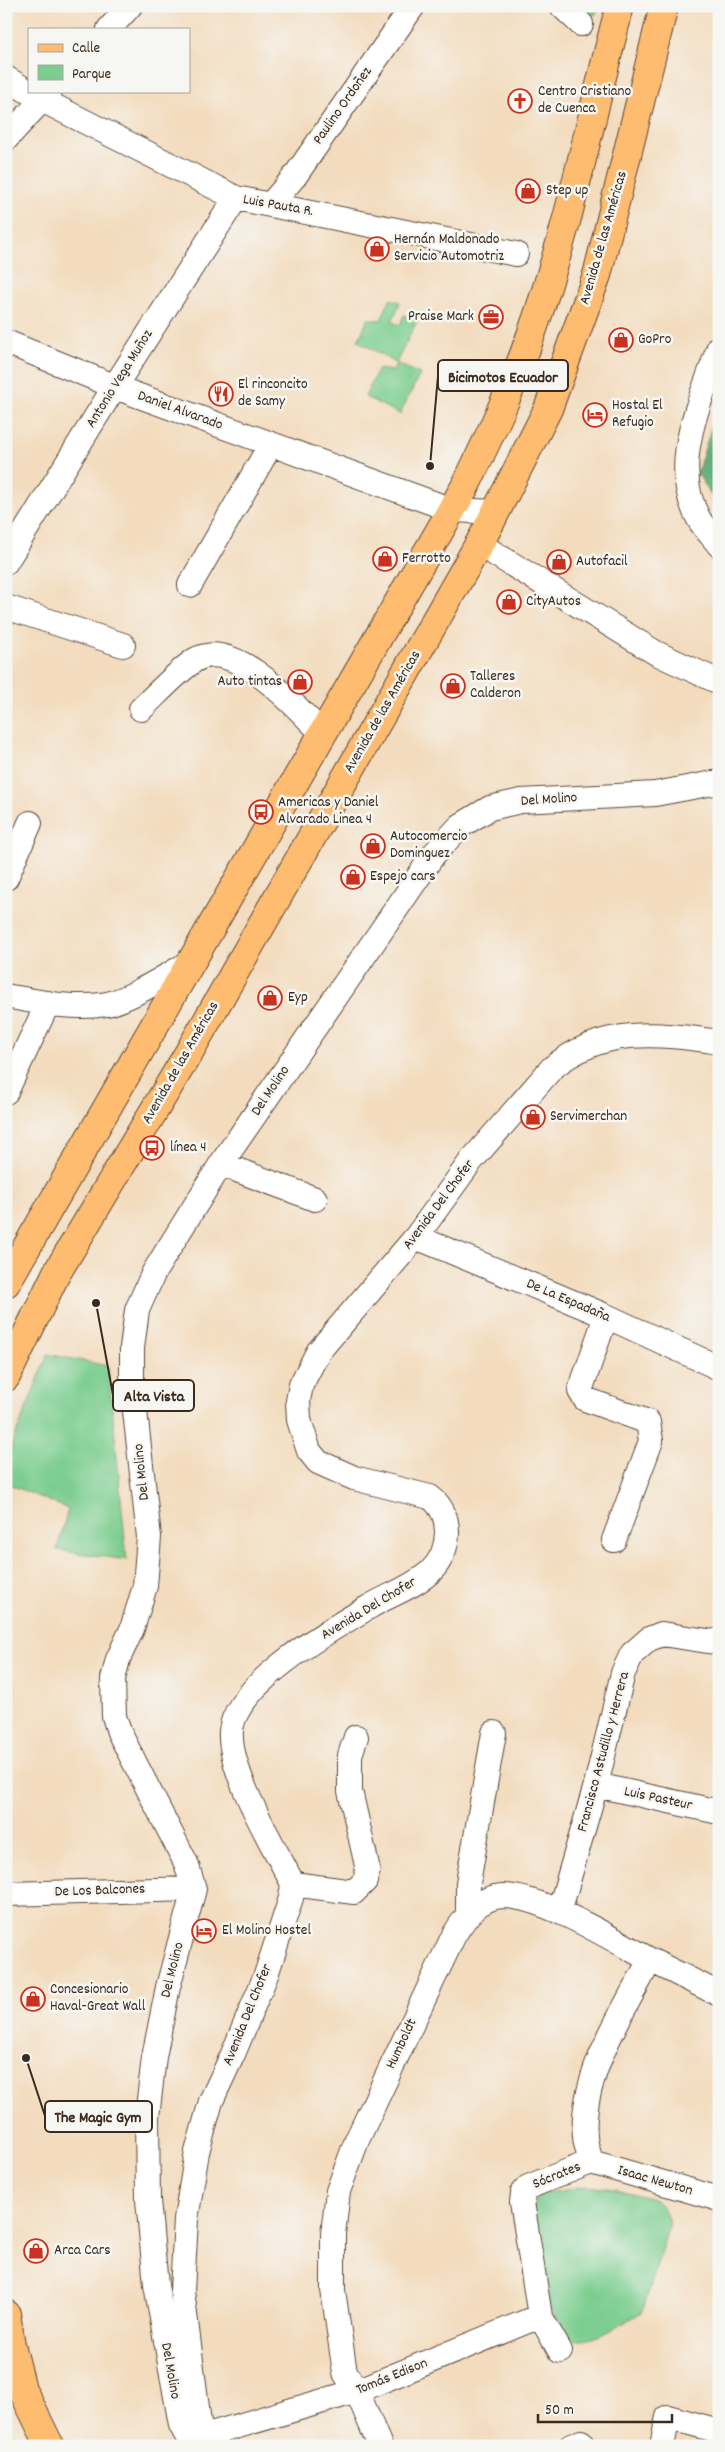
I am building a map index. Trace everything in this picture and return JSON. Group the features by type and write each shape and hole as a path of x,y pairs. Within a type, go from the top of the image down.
{"main road":[{"path":"6,1283 452,510 488,440 533,331 555,260 620,6"},
{"name":"Avenida de las Américas","path":"6,1378 56,1274 192,1046 479,544 548,409 597,275 664,6"},
{"path":"6,2314 11,2345 14,2392 50,2446"}],"street":[{"path":"109,28 130,6"},
{"name":"Paulino Ordoñez","path":"271,204 294,176 413,6"},
{"path":"562,6 581,24"},
{"name":"Luis Pauta R.","path":"6,78 28,87"},
{"path":"6,139 46,95"},
{"name":"Luis Pauta R.","path":"46,95 236,198 516,254"},
{"name":"Antonio Vega Muñoz","path":"6,562 115,386 236,198"},
{"name":"Daniel Alvarado","path":"6,342 115,386 452,510 496,512"},
{"path":"719,347 688,441 685,463 692,503 700,521 719,546"},
{"path":"190,584 271,444"},
{"path":"479,544 656,653 719,682"},
{"path":"6,608 123,645"},
{"path":"141,708 196,660 208,656 222,656 238,661 269,682 323,734"},
{"name":"Del Molino","path":"201,2441 187,2436 181,2425 175,2397 155,2276 148,2200 147,2126 154,2057 168,1987 194,1889 186,1863 119,1732 114,1716 113,1679 118,1659 132,1629 145,1586 149,1537 132,1384 132,1348 137,1310 154,1272 221,1164 434,854 460,826 490,808 522,801 655,794 719,782"},
{"path":"6,878 30,823"},
{"path":"6,996 61,1005 108,1004 153,984 194,960"},
{"path":"6,1092 48,1003"},
{"name":"Avenida Del Chofer","path":"201,2441 182,2291 186,2219 196,2162 211,2101 266,1975 291,1898 293,1884 237,1770 232,1746 235,1713 259,1682 292,1656 368,1607 419,1580 432,1569 440,1558 448,1537 443,1511 437,1502 430,1497 354,1478 318,1462 309,1451 299,1420 298,1411 301,1385 318,1352 416,1237 471,1161 526,1096 564,1058 607,1038 650,1035 719,1042"},
{"path":"221,1164 315,1198"},
{"name":"De La Espadaña","path":"416,1237 606,1316 719,1368"},
{"path":"606,1316 580,1391 585,1400 648,1422 651,1441 614,1540"},
{"name":"Francisco Astudillo y Herrera","path":"559,1912 596,1785 623,1674 632,1654 650,1639 662,1634 714,1642 719,1640"},
{"path":"468,1912 468,1884 494,1733"},
{"path":"293,1884 354,1892 365,1881 368,1870 350,1791 350,1755 356,1737"},
{"name":"Luis Pasteur","path":"596,1785 719,1812"},
{"name":"De Los Balcones","path":"6,1894 194,1889"},
{"name":"Humboldt","path":"380,2446 357,2391 345,2373 333,2290 333,2234 338,2191 357,2140 454,1935 468,1912 489,1900 502,1896 521,1899 559,1912 719,1994"},
{"name":"Sócrates","path":"540,2316 522,2202 523,2193 528,2187 591,2162 584,2136 585,2110 591,2083 601,2056 650,1960"},
{"name":"Isaac Newton","path":"591,2162 719,2199"},
{"path":"540,2316 560,2351"},
{"name":"Tomás Edison","path":"201,2441 357,2391 540,2316"},
{"path":"662,2446 668,2417 719,2431"}],"green space":[{"path":"573,6 598,6 596,14 584,17"},
{"path":"390,299 400,302 392,322 400,325 404,315 417,321 396,363 358,341 368,319 381,320"},
{"path":"396,363 420,374 400,414 365,397 378,369 393,371"},
{"path":"719,404 719,507 697,473"},
{"path":"48,1354 108,1366 127,1560 57,1550 68,1509 6,1483 6,1459"},
{"path":"586,2186 617,2189 653,2199 664,2210 669,2225 643,2310 600,2336 580,2340 571,2338 563,2332 554,2313 549,2308 532,2209 539,2196 543,2194"}],"place":[{"name":"Centro Cristiano de Cuenca","path":"520,101"},
{"name":"Step up","path":"528,191"},
{"name":"Hernán Maldonado Servicio Automotriz","path":"377,249"},
{"name":"Praise Mark","path":"491,317"},
{"name":"GoPro","path":"621,340"},
{"name":"El rinconcito de Samy","path":"221,394"},
{"name":"Hostal El Refugio","path":"595,415"},
{"name":"Bicimotos Ecuador","path":"430,466"},
{"name":"Ferrotto","path":"385,559"},
{"name":"Autofacil","path":"559,562"},
{"name":"CityAutos","path":"509,602"},
{"name":"Auto tintas","path":"300,682"},
{"name":"Talleres Calderon","path":"453,686"},
{"name":"Americas y Daniel Alvarado Linea 4","path":"261,812"},
{"name":"Autocomercio Dominguez","path":"373,846"},
{"name":"Espejo cars","path":"353,877"},
{"name":"Eyp","path":"270,998"},
{"name":"Servimerchan","path":"533,1117"},
{"name":"línea 4","path":"152,1148"},
{"name":"Alta Vista","path":"96,1303"},
{"name":"El Molino Hostel","path":"204,1931"},
{"name":"Concesionario Haval-Great Wall","path":"33,1999"},
{"name":"The Magic Gym","path":"26,2058"},
{"name":"Arca Cars","path":"36,2251"}]}
